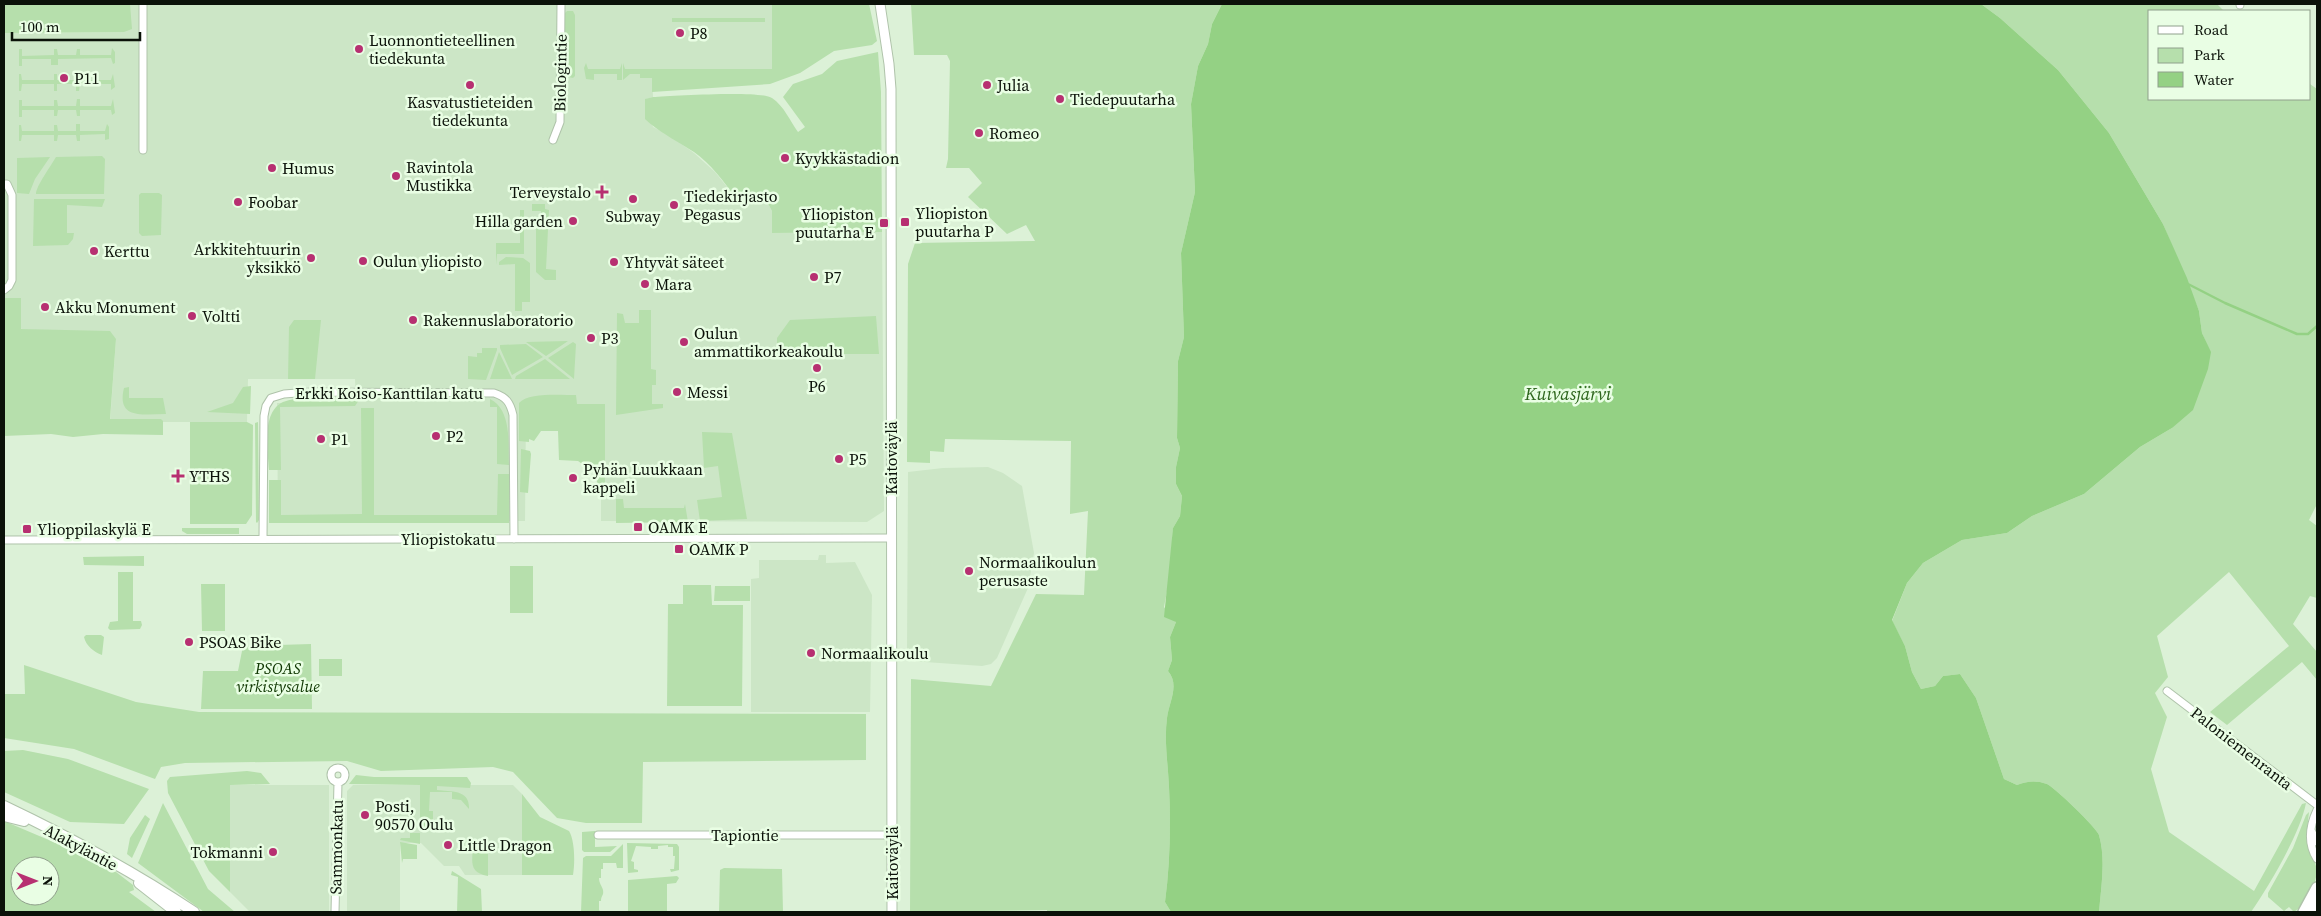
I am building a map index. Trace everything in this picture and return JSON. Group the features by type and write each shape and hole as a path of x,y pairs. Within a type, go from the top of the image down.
{"main road":[{"name":"Alakyläntie","path":"4,806 70,839 157,888 194,912"},
{"name":"Alakyläntie","path":"4,816 37,824"},
{"name":"Alakyläntie","path":"125,871 176,912"},
{"path":"2304,912 2317,888"},
{"path":"2312,912 2317,907"}],"street":[{"path":"143,4 143,150"},
{"name":"Biologintie","path":"553,140 560,122 561,4"},
{"name":"Kaitoväylä","path":"880,4 891,89 892,912"},
{"path":"4,184 11,188 12,195 12,280 4,290"},
{"name":"Erkki Koiso-Kanttilan katu","path":"263,539 263,436 266,406 271,398 284,394 340,392 494,392 503,396 510,404 513,415 514,539"},
{"name":"Yliopistokatu","path":"4,540 892,538"},
{"name":"Paloniemenranta","path":"2167,691 2317,805"},
{"name":"Sammonkatu","path":"335,912 338,782"},
{"path":"2317,810 2312,822 2310,845 2317,859"},
{"path":"2311,830 2317,842"},
{"name":"Tapiontie","path":"598,835 892,835"}],"shaded area":[{"name":"Oulun yliopisto","path":"125,4 772,4 772,69 652,69 653,97 646,99 653,127 669,135 694,153 715,172 736,198 765,198 772,211 772,233 882,232 884,511 867,522 601,521 601,415 526,415 525,521 278,520 277,403 356,402 355,379 248,379 247,422 110,422 116,339 4,327 5,33 124,32"},
{"name":"Normaalikoulun perusaste","path":"988,467 1003,473 1022,486 1034,553 1028,588 997,658 991,664 982,666 908,660 908,472 943,468"},
{"name":"Normaalikoulu","path":"819,555 826,555 826,563 855,562 872,595 870,712 751,712 751,579 759,578 759,560 818,560"},
{"path":"230,785 329,785 329,912 250,912 230,892"},
{"path":"353,785 513,785 522,794 522,875 465,875 459,866 444,866 421,843 400,843 400,912 347,912 347,791"}],"green space":[{"path":"4,4 130,4 132,29 124,32 5,33 4,136"},
{"path":"772,4 869,4 877,41 872,45 834,51 800,73 770,84 652,92 652,78 640,78 640,74 630,74 623,80 623,63 625,69 772,69"},
{"path":"911,4 1222,4 1212,24 1208,44 1198,66 1191,104 1195,192 1181,253 1184,337 1178,361 1177,438 1180,448 1176,467 1176,484 1182,496 1180,516 1173,528 1170,576 1164,607 1176,622 1170,637 1172,660 1168,671 1173,682 1173,694 1167,718 1166,735 1170,830 1165,902 1171,912 1047,912 1047,910 910,912 911,679 991,686 1036,594 1084,595 1088,511 1070,514 1071,441 945,439 944,452 930,451 930,463 907,462 908,264 915,243 1035,241 1026,225 1007,234 968,197 982,183 969,168 946,168 948,159 950,61 947,55 914,55"},
{"path":"1981,4 2217,4 2223,10 2148,10 2148,100 2311,100 2311,85 2317,89 2317,504 2309,520 2317,526 2317,598 2310,596 2293,624 2317,652 2317,680 2302,662 2227,725 2210,712 2289,646 2229,572 2157,636 2168,677 2155,693 2167,717 2151,769 2169,832 2254,891 2302,804 2306,803 2303,816 2291,844 2251,912 2099,912 2103,864 2099,835 2075,808 2047,784 2032,781 2017,785 2004,779 1976,698 1960,674 1943,676 1935,686 1921,689 1912,672 1905,646 1892,621 1907,583 1923,563 1962,540 2007,533 2032,516 2084,494 2140,447 2172,428 2210,352 2202,333 2199,311 2163,224 2109,133 2058,70 2000,18"},
{"path":"573,11 575,15 575,76 573,78 564,76 565,13"},
{"path":"672,18 765,18 765,22 672,22"},
{"path":"112,48 115,52 115,63 113,64 111,58 58,59 58,65 51,65 51,59 22,59 22,66 19,66 19,49 22,49 22,56 54,55 54,49 57,49 58,55 76,55 77,49 80,49 80,55 111,55"},
{"path":"878,52 881,92 882,232 772,233 772,211 765,198 736,198 706,162 645,119 645,99 653,97 751,94 772,98 776,101 798,132 805,127 783,97 793,84 822,74 837,61"},
{"path":"586,63 588,69 620,69 622,63 622,80 617,80 617,74 594,74 594,80 586,79 584,68"},
{"path":"19,74 21,74 22,80 54,80 54,74 57,74 57,80 76,80 76,74 80,74 80,80 111,80 113,74 115,87 111,90 111,84 80,84 79,91 76,91 76,84 57,84 57,91 54,91 54,84 22,84 21,91 19,91"},
{"path":"77,99 80,99 80,106 111,106 113,99 115,113 112,115 111,110 80,110 80,116 77,116 76,110 58,110 57,116 54,116 54,110 22,110 22,117 19,117 19,100 22,100 22,106 54,106 54,100 57,100 58,106 76,106"},
{"path":"76,124 80,124 80,131 105,131 107,124 109,127 109,139 105,140 105,134 80,135 80,141 77,141 76,135 58,135 57,141 54,141 54,135 22,135 21,141 19,141 19,125 21,125 22,131 54,131 54,125 57,125 58,131 76,131"},
{"path":"102,156 105,159 104,194 36,194 41,181 56,157"},
{"path":"50,157 35,179 29,194 17,193 17,158"},
{"path":"141,193 159,193 162,195 161,235 142,236 139,233 139,195"},
{"path":"34,199 105,199 102,207 67,205 67,233 74,233 73,239 68,245 33,246"},
{"path":"532,204 545,204 545,209 549,210 546,269 556,270 556,280 545,280 536,272 536,223 541,222 541,211 532,211"},
{"path":"520,210 524,210 524,254 497,254 496,265 496,243 520,243"},
{"path":"506,257 523,258 530,263 530,302 522,302 522,311 515,311 515,264 499,265 499,262"},
{"path":"4,298 21,298 21,329 110,331 116,339 110,419 161,419 163,421 163,435 103,434 73,437 51,434 4,436"},
{"path":"639,310 651,310 651,369 656,370 656,385 652,385 652,404 663,404 663,408 616,415 617,313 623,314 625,323 639,323"},
{"path":"876,316 879,354 777,354 777,338 790,320"},
{"path":"294,320 321,320 315,379 288,379 289,327"},
{"path":"568,341 546,356 526,342"},
{"path":"573,342 576,344 574,379 548,358"},
{"path":"526,344 543,357 512,375 500,345"},
{"path":"482,348 497,348 486,380 468,379 468,356 477,357 477,353 482,353"},
{"path":"499,352 512,379 490,379"},
{"path":"545,359 570,379 515,379 516,376"},
{"path":"251,386 250,414 207,412 233,403 243,387"},
{"path":"129,387 129,398 163,398 166,414 141,414 128,410 124,406 123,398 124,388"},
{"path":"576,395 577,404 605,404 605,486 598,486 595,473 578,461 559,460 558,431 541,431 534,441 529,439 529,442 519,441 519,403 523,399 537,396"},
{"path":"311,397 361,397 355,406 280,407 281,470 269,470 267,433 271,414 283,402"},
{"path":"490,399 497,404 505,419 509,465 497,464 497,407 490,407"},
{"path":"361,408 374,408 374,515 497,515 498,474 509,474 509,523 269,523 269,480 281,480 281,515 362,514"},
{"path":"190,422 247,422 253,425 252,515 246,524 190,524"},
{"path":"258,422 259,520 257,523 255,423"},
{"path":"702,432 732,433 747,519 700,521 697,500 722,497 718,466 704,468"},
{"path":"521,449 530,451 531,454 528,493 520,492"},
{"path":"616,499 623,499 624,508 684,508 685,504 688,522 616,523"},
{"path":"182,528 239,528 239,534 187,534 182,531"},
{"path":"144,556 144,566 84,565 83,557"},
{"path":"510,566 533,566 533,613 510,613"},
{"path":"118,572 133,572 133,621 141,621 140,629 110,630 108,628 110,622 118,621"},
{"path":"201,584 225,584 225,631 202,631"},
{"path":"683,585 711,585 712,605 743,605 742,706 667,706 668,604 683,604"},
{"path":"715,586 750,586 750,601 714,601"},
{"path":"86,635 101,635 104,637 102,655 88,646 84,637"},
{"name":"PSOAS virkistysalue","path":"311,644 312,709 201,709 203,671 238,671 243,646"},
{"path":"319,659 342,659 342,676 319,676"},
{"path":"24,665 136,702 199,712 866,714 866,760 643,762 642,823 586,823 557,818 513,772 493,767 381,771 347,761 185,763 161,767 155,779 74,749 4,738 4,694 25,694"},
{"path":"23,750 68,759 149,789 124,824 70,822 4,792 4,751"},
{"path":"247,771 261,773 270,784 230,785 230,892 209,871 168,793 167,781 170,777"},
{"path":"356,775 374,777 467,777 471,783 470,788 437,786 437,790 454,792 463,795 466,798 469,809 461,800 452,799 452,792 430,792 429,811 433,811 433,830 420,830 420,785 349,784"},
{"path":"522,794 540,817 569,831 574,852 573,875 522,875"},
{"path":"163,803 208,889 235,912 204,912 138,863"},
{"path":"2309,812 2306,839 2316,866 2317,873 2314,885 2302,910 2299,908 2294,912 2289,907 2284,911 2268,897 2268,893 2293,848 2306,815"},
{"path":"145,815 150,819 132,858 127,854 130,838"},
{"path":"4,821 112,869 133,885 134,890 129,892 156,912 4,912"},
{"path":"595,831 595,847 617,846 610,852 584,852 582,850 582,832"},
{"path":"410,833 420,833 420,844 400,840 401,838 410,838"},
{"path":"400,842 417,845 417,859 403,859 402,863"},
{"path":"484,842 488,849 488,876 477,872 472,860 473,843"},
{"path":"627,843 677,844 679,847 679,870 671,872 670,869 674,869 675,856 673,856 673,847 668,847 668,845 658,846 658,849 651,849 651,847 636,846 631,861 634,862 634,869 638,870 638,872 628,873"},
{"path":"623,844 623,868 617,868 616,863 603,863 603,869 601,869 601,878 599,880 603,892 601,901 599,901 599,910 601,912 581,912 583,858 586,856 611,856"},
{"path":"724,868 782,869 783,912 719,912 720,870"},
{"path":"452,871 481,889 482,912 457,912 458,877 451,875"},
{"path":"677,876 679,878 676,883 667,884 667,912 628,912 628,880"}],"water":[{"name":"Kuivasjärvi","path":"1222,4 1981,4 2000,18 2058,70 2109,133 2163,224 2187,278 2199,311 2202,333 2211,352 2208,369 2193,410 2172,428 2140,447 2084,494 2032,516 2007,533 1962,540 1923,563 1907,583 1892,620 1905,646 1912,672 1921,689 1935,686 1943,676 1960,674 1976,698 2004,779 2017,785 2032,781 2047,784 2075,808 2099,835 2103,864 2099,912 1171,912 1165,902 1170,830 1166,735 1167,718 1173,694 1173,682 1168,671 1172,660 1170,637 1176,622 1164,617 1173,528 1180,516 1182,496 1176,484 1176,467 1180,448 1177,438 1178,361 1184,337 1181,253 1195,192 1191,104 1198,66 1208,44 1212,24"}],"waterway":[{"path":"2188,284 2225,303 2297,334 2308,334 2317,326"}],"place":[{"name":"P8","path":"680,33"},
{"name":"Luonnontieteellinen tiedekunta","path":"359,49"},
{"name":"P11","path":"64,78"},
{"name":"Kasvatustieteiden tiedekunta","path":"470,85"},
{"name":"Julia","path":"987,85"},
{"name":"Tiedepuutarha","path":"1060,99"},
{"name":"Romeo","path":"979,133"},
{"name":"Kyykkästadion","path":"785,158"},
{"name":"Humus","path":"272,168"},
{"name":"Ravintola Mustikka","path":"396,176"},
{"name":"Terveystalo","path":"602,192"},
{"name":"Subway","path":"633,199"},
{"name":"Foobar","path":"238,202"},
{"name":"Tiedekirjasto Pegasus","path":"674,205"},
{"name":"Hilla garden","path":"573,221"},
{"name":"Yliopiston puutarha P","path":"905,222"},
{"name":"Yliopiston puutarha E","path":"884,223"},
{"name":"Kerttu","path":"94,251"},
{"name":"Arkkitehtuurin yksikkö","path":"311,258"},
{"name":"Oulun yliopisto","path":"363,261"},
{"name":"Yhtyvät säteet","path":"614,262"},
{"name":"P7","path":"814,277"},
{"name":"Mara","path":"645,284"},
{"name":"Akku Monument","path":"45,307"},
{"name":"Voltti","path":"192,316"},
{"name":"Rakennuslaboratorio","path":"413,320"},
{"name":"P3","path":"591,338"},
{"name":"Oulun ammattikorkeakoulu","path":"684,342"},
{"name":"P6","path":"817,368"},
{"name":"Messi","path":"677,392"},
{"name":"P2","path":"436,436"},
{"name":"P1","path":"321,439"},
{"name":"P5","path":"839,459"},
{"name":"YTHS","path":"178,476"},
{"name":"Pyhän Luukkaan kappeli","path":"573,478"},
{"name":"OAMK E","path":"638,527"},
{"name":"Ylioppilaskylä E","path":"27,529"},
{"name":"OAMK P","path":"679,549"},
{"name":"Normaalikoulun perusaste","path":"969,571"},
{"name":"PSOAS Bike","path":"189,642"},
{"name":"Normaalikoulu","path":"811,653"},
{"name":"Posti, 90570 Oulu","path":"365,815"},
{"name":"Little Dragon","path":"448,845"},
{"name":"Tokmanni","path":"273,852"}]}
